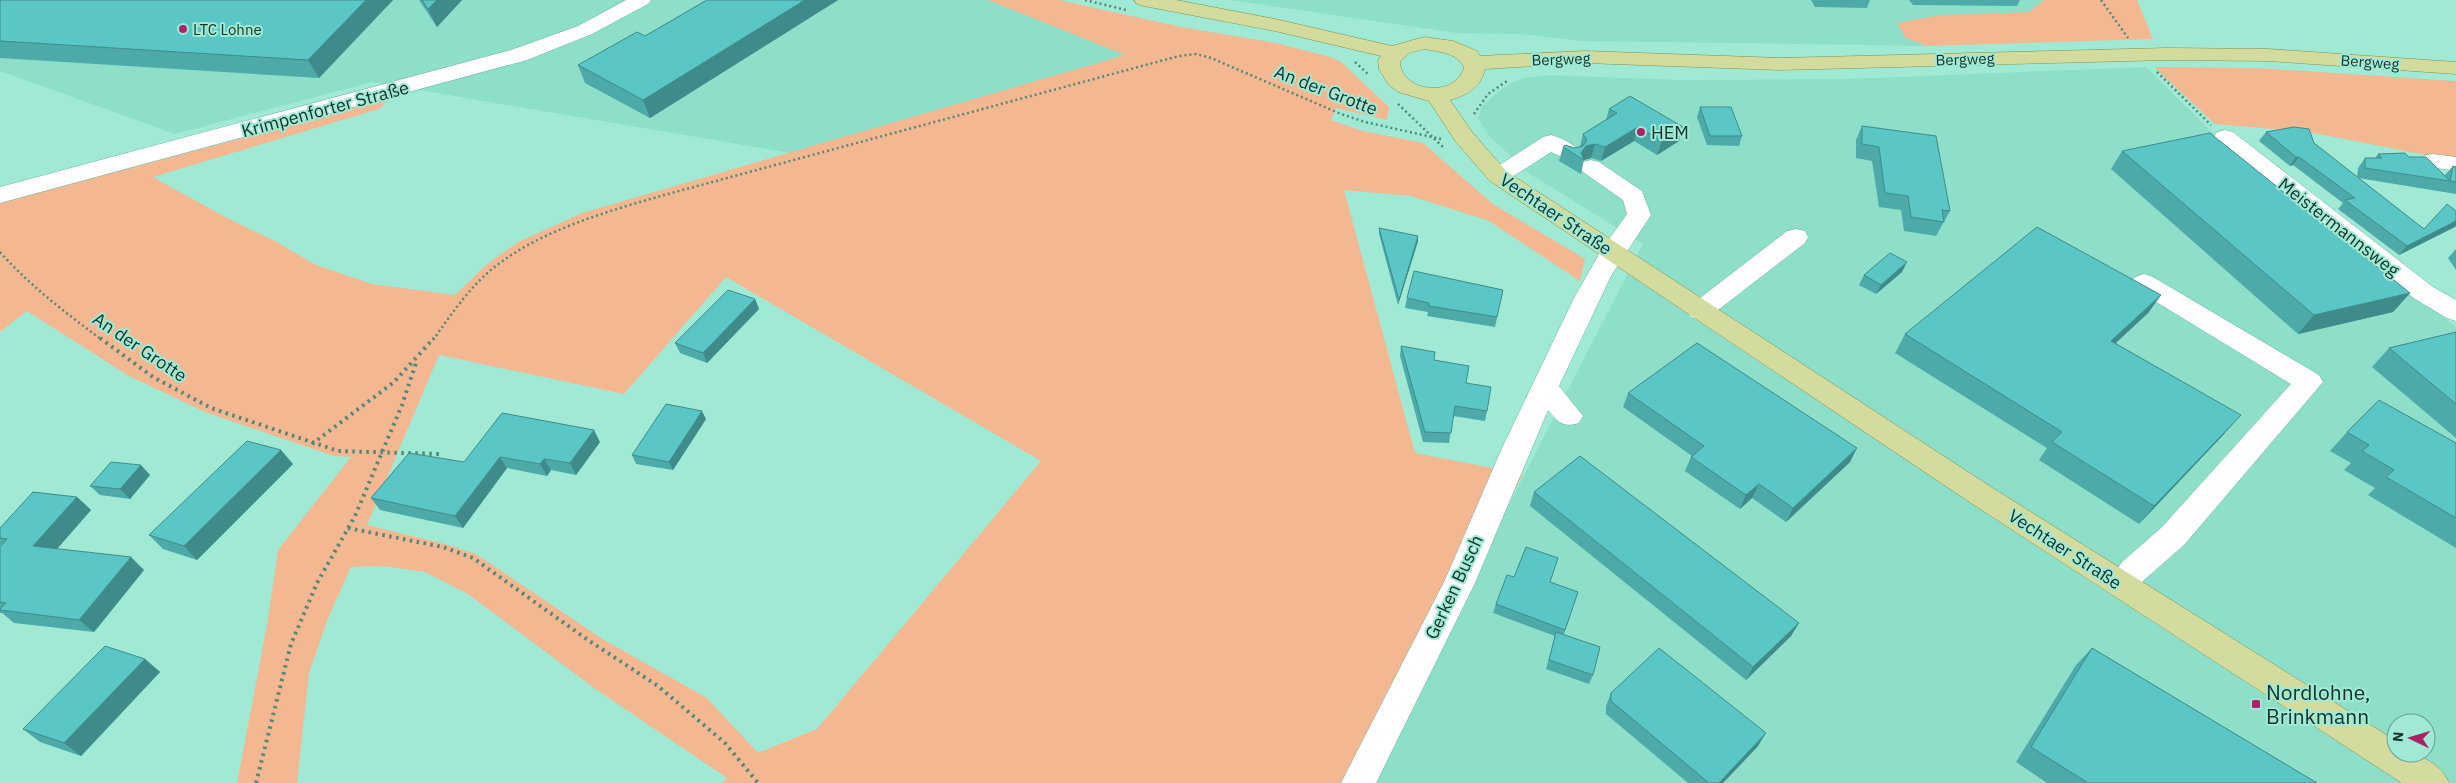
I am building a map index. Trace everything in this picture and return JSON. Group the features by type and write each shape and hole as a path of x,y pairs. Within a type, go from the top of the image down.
{"main road":[{"path":"1144,0 1275,25 1394,53"},
{"path":"1437,43 1460,50 1474,63 1476,70 1475,78 1469,84 1460,90 1436,94 1416,91 1399,83 1392,76 1388,68 1389,60 1394,53 1412,44 1437,43"},
{"name":"Bergweg","path":"1474,63 1585,57 1781,64 2139,54 2268,55 2456,68"},
{"name":"Vechtaer Straße","path":"1436,94 1448,118 1466,143 1498,176 1700,311 2422,780"}],"street":[{"name":"Krimpenforter Straße","path":"0,195 519,55 585,30 642,0"},
{"name":"Meistermannsweg","path":"2225,137 2424,293 2456,312"},
{"path":"1498,176 1552,142 1570,154"},
{"path":"2432,161 2456,164"},
{"name":"Gerken Busch","path":"1358,783 1459,583 1516,448 1591,288 1611,251 1639,215 1634,196 1591,168"},
{"path":"1700,311 1796,237"},
{"path":"2122,585 2133,571 2173,536 2309,382 2144,283"},
{"path":"1545,388 1569,416"}],"path":[{"path":"2101,0 2139,54"},
{"name":"An der Grotte","path":"418,358 473,288 504,260 548,234 593,217 694,188 1179,56 1196,54 1210,58 1365,122 1466,143"},
{"path":"2156,71 2225,137"},
{"path":"1473,116 1476,105 1481,100 1501,83 1510,80"},
{"name":"An der Grotte","path":"0,252 15,269 61,308 153,377 211,408 312,444 338,451 381,454 439,454"},
{"path":"312,444 383,390 418,358"},
{"path":"256,783 291,644 318,583 348,528 381,454 402,405 418,358"},
{"path":"348,528 443,547 473,558 588,640 658,686 724,743 758,783"}],"shaded area":[{"path":"0,0 988,0 1125,55 790,153 372,82 175,134 0,71"},
{"path":"988,0 1059,0 1181,27 1276,43 1340,61 1389,107 1387,120 1336,108 1331,120 1363,131 1423,143 1493,204 1585,259 1580,281 1489,221 1411,196 1344,190 1415,453 1523,474 1449,621 1372,783 722,783 727,778 597,690 468,594 425,572 383,566 351,567 328,618 309,673 297,783 237,783 267,625 278,550 351,457 334,456 205,412 129,376 27,311 0,332 0,203 389,99 379,109 153,177 227,218 277,242 316,265 372,284 455,295 486,265 518,242 582,213 1125,55","holes":["726,277 1041,461 817,729 758,753 707,698 604,640 476,554 445,544 367,525 439,355 624,394"]},
{"path":"1231,0 2044,0 2029,12 1940,15 1898,23 1906,38 1927,46 1583,41 1520,34 1456,33"},
{"path":"2044,0 2137,0 2153,39 1927,46 1906,38 1897,23 1940,15 2029,12"},
{"path":"2146,67 2218,138 2456,327 2456,783 1372,783 1449,621 1643,244 1530,174 1489,136 1478,118 1482,107 1506,86 1523,78 1548,75 1679,80 1848,79"},
{"path":"2154,67 2258,68 2456,81 2456,161 2309,132 2215,124"}],"building":[{"name":"LTC Lohne","path":"0,0 366,0 308,60 0,41"},
{"path":"422,0 437,0 428,9"},
{"path":"707,0 805,0 643,100 578,65 637,32 645,36"},
{"path":"1630,96 1683,127 1662,141 1638,127 1605,147 1595,144 1586,146 1581,153 1584,160 1563,147 1565,145 1574,148 1583,146 1587,140 1583,134 1617,113 1609,109"},
{"path":"1700,107 1731,107 1742,136 1710,136"},
{"path":"1862,126 1936,136 1950,211 1942,210 1944,222 1911,217 1908,196 1885,193 1879,147 1862,144"},
{"path":"2294,127 2309,129 2314,143 2424,229 2447,204 2456,211 2456,221 2407,246 2345,200 2355,198 2299,157 2296,157 2266,132"},
{"path":"2210,133 2410,293 2314,315 2122,151"},
{"path":"2405,153 2409,157 2426,157 2450,181 2453,166 2456,167 2456,182 2365,168 2365,158 2382,158 2378,154"},
{"path":"2037,227 2161,295 2111,341 2241,415 2154,506 2052,442 2062,432 1905,334"},
{"path":"1379,228 1418,236 1399,300"},
{"path":"1890,253 1907,262 1881,285 1864,275"},
{"path":"1414,271 1503,290 1497,317 1429,306 1429,303 1407,298"},
{"path":"728,290 755,299 703,353 675,343"},
{"path":"2456,332 2456,404 2389,348"},
{"path":"1697,343 1857,448 1793,508 1759,484 1746,495 1691,457 1704,446 1628,393"},
{"path":"1401,346 1435,352 1434,360 1469,366 1466,383 1491,387 1487,411 1455,406 1451,433 1425,432"},
{"path":"2379,400 2456,443 2456,518 2386,477 2394,470 2362,451 2369,445 2347,432"},
{"path":"666,404 702,411 669,462 632,455"},
{"path":"502,413 594,430 570,463 544,459 540,464 500,457 455,516 371,498 409,453 464,462"},
{"path":"247,441 281,450 184,546 149,535"},
{"path":"1580,456 1799,623 1753,667 1534,492"},
{"path":"111,462 141,465 120,489 90,486"},
{"path":"33,492 77,497 33,546 131,557 79,620 0,610 6,603 0,602 0,547 7,539 0,538 0,528"},
{"path":"1526,547 1558,558 1550,582 1578,592 1565,630 1496,604 1507,575 1514,577"},
{"path":"1556,632 1600,647 1593,675 1549,660"},
{"path":"105,646 145,659 64,743 23,729"},
{"path":"1659,648 1766,733 1719,783 1709,783 1611,701 1611,693"},
{"path":"2092,648 2317,783 2088,783 2031,747"}],"place":[{"name":"LTC Lohne","path":"183,29"},
{"name":"HEM","path":"1641,132"},
{"name":"Nordlohne, Brinkmann","path":"2256,704"}]}
